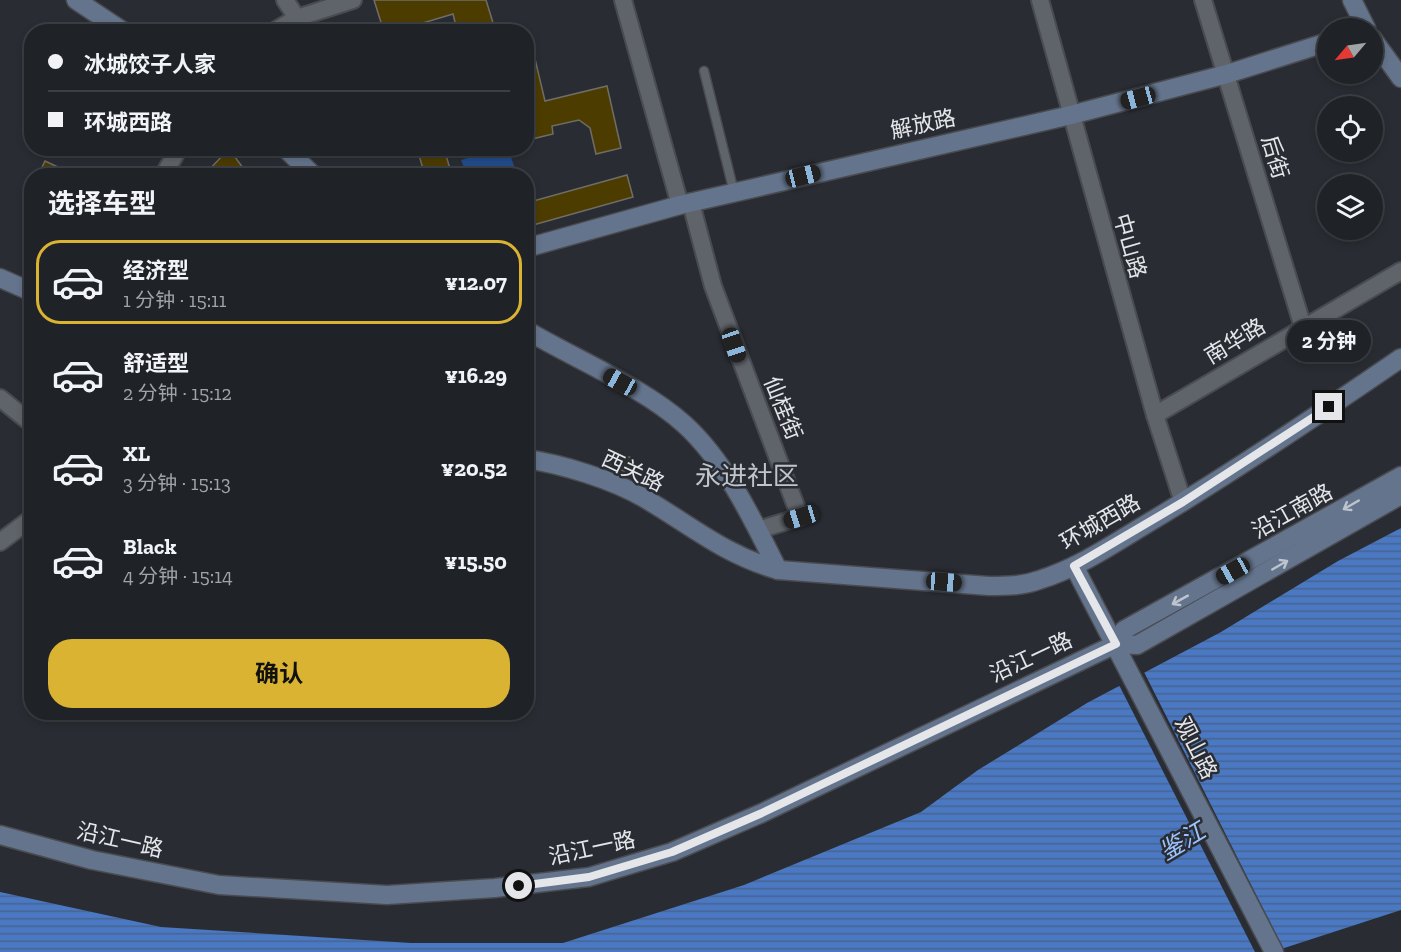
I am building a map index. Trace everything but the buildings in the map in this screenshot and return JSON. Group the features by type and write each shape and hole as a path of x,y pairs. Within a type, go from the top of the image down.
{"street":[{"path":"76,0 112,24"},
{"path":"285,0 297,18"},
{"path":"287,24 297,18 353,0"},
{"name":"仙桂街","path":"623,0 717,297 801,517 758,530"},
{"name":"中山路","path":"1040,0 1155,415 1183,502"},
{"name":"后街","path":"1203,0 1304,327"},
{"path":"1352,0 1361,18"},
{"name":"解放路","path":"534,246 734,192 1071,115 1227,74 1317,45"},
{"path":"1383,53 1401,78"},
{"path":"293,156 306,168"},
{"name":"南华路","path":"1155,415 1401,271"},
{"path":"0,278 24,288"},
{"path":"534,335 636,392 683,423 720,465 758,530 778,570"},
{"name":"环城西路","path":"778,570 1006,586 1036,581 1074,566 1183,502 1311,420 1401,358"},
{"path":"0,398 24,418"},
{"name":"西关路","path":"534,460 547,462 630,491 721,548 751,562 778,570"},
{"name":"沿江南路","path":"1116,644 1125,630 1401,476"},
{"name":"沿江南路","path":"1116,644 1137,645 1155,637 1401,495"},
{"path":"0,542 24,524"},
{"name":"观山路","path":"1074,566 1274,952"},
{"name":"沿江一路","path":"0,835 92,860 219,885 387,895 495,888 589,877 672,852 762,813 1116,644"}],"lane":[{"path":"704,71 734,192"}],"shaded area":[{"path":"474,156 511,156 515,168 464,168 461,160"}],"water":[{"name":"鉴江","path":"1401,528 1401,910 1272,952 0,952 0,892 161,927 411,943 563,943 744,885 921,812 978,770 1087,703 1221,632 1338,561"}],"pier":[{"path":"1143,670 1285,952 1255,952 1118,683"}],"district":[{"name":"永进社区","path":"747,476"}],"route":[{"path":"519,886 589,877 672,852 762,813 883,753 1116,644 1074,566 1183,502 1329,407"}]}
